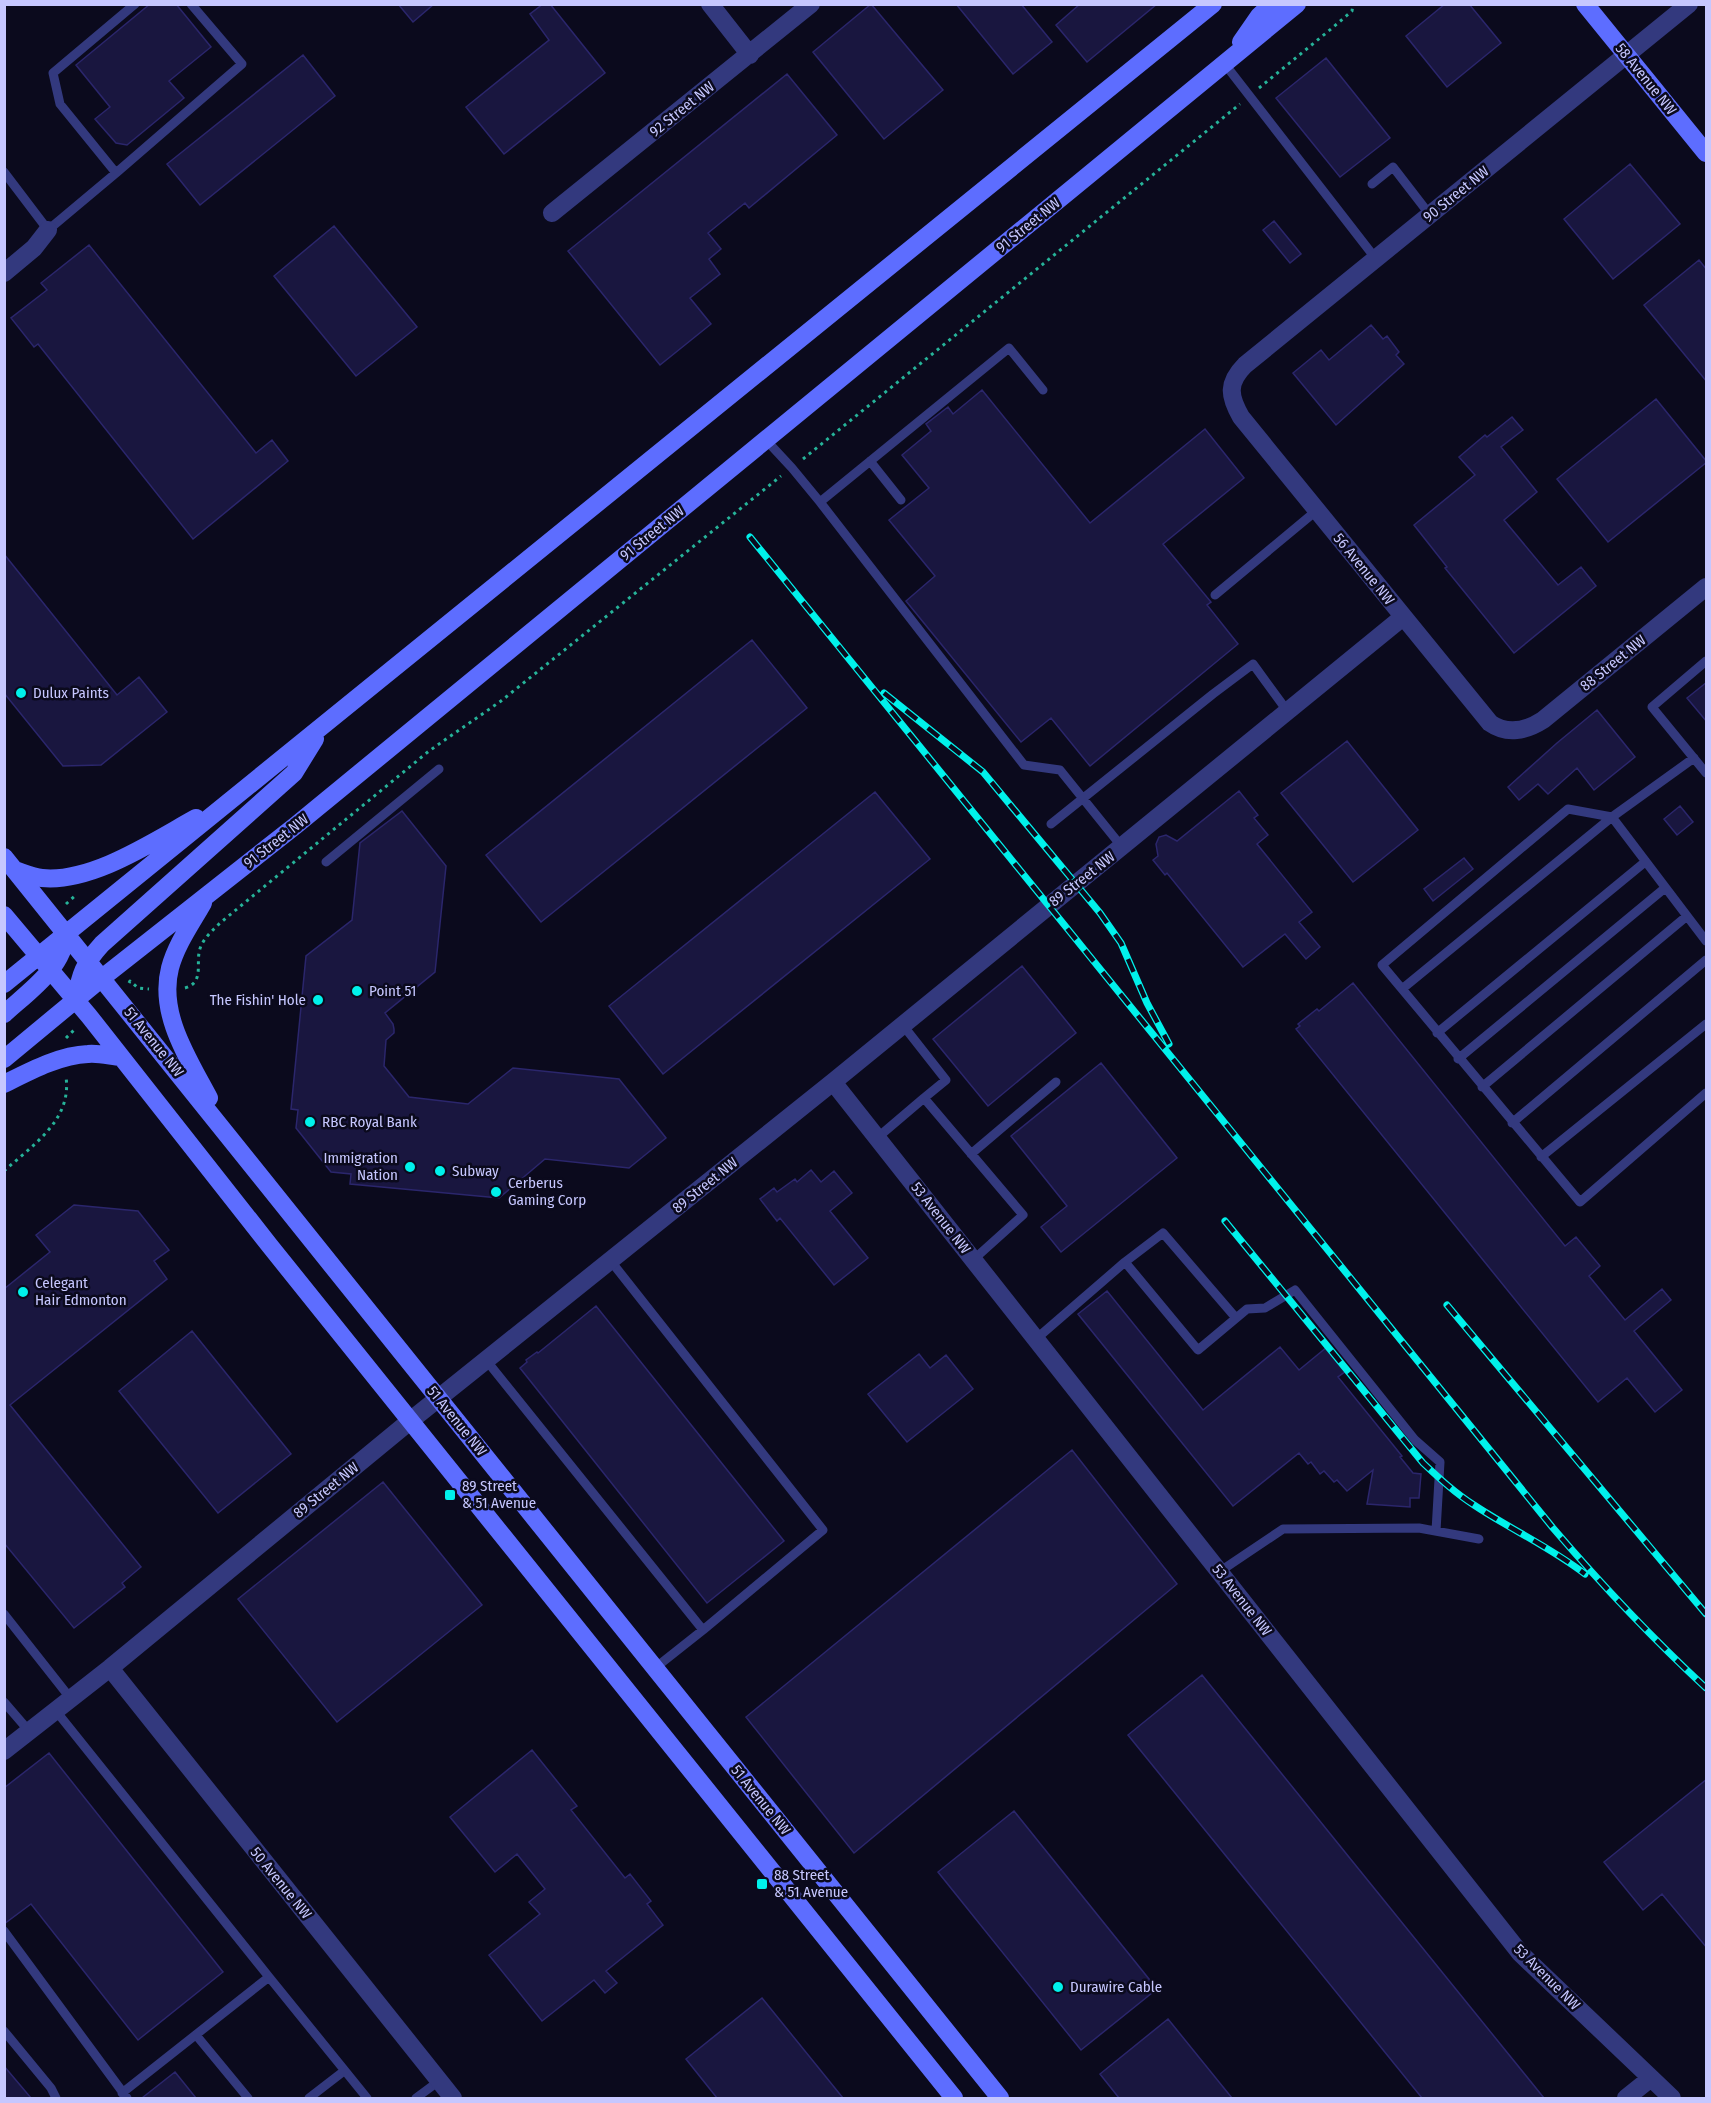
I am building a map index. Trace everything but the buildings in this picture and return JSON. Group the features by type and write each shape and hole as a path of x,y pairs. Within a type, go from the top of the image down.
{"main road":[{"path":"4,984 1213,4"},
{"path":"1227,61 1259,16 1272,4"},
{"name":"91 Street NW","path":"4,1059 102,978 295,826 1297,4"},
{"name":"58 Avenue NW","path":"1586,4 1707,153"},
{"path":"75,1001 82,972 88,960 104,943 294,773 323,727"},
{"path":"10,864 40,878 70,876 129,855 243,792"},
{"name":"51 Avenue NW","path":"10,864 1000,2098"},
{"path":"209,893 178,946 168,983 169,1005 184,1052 229,1136"},
{"path":"4,915 121,1057 954,2098"},
{"path":"4,1014 49,971 65,946 66,933"},
{"path":"4,1084 36,1069 81,1055 94,1053 121,1057"}],"street":[{"path":"710,4 750,55"},
{"name":"92 Street NW","path":"552,213 811,4"},
{"name":"90 Street NW","path":"1232,389 1234,379 1245,365 1688,5"},
{"path":"4,273 34,248 48,230"},
{"name":"56 Avenue NW","path":"1232,389 1231,397 1241,417 1490,723 1496,728 1514,731"},
{"name":"88 Street NW","path":"1514,731 1543,720 1707,587"},
{"name":"89 Street NW","path":"4,1751 56,1712 410,1420 833,1082 1074,883 1122,847 1403,617"},
{"name":"53 Avenue NW","path":"833,1082 1520,1953 1672,2098"},
{"name":"50 Avenue NW","path":"110,1668 453,2098"},
{"path":"1626,2098 1651,2078"}],"lane":[{"path":"116,173 60,104 53,73 135,4"},
{"path":"4,172 48,230 242,64 191,4"},
{"path":"1227,61 1250,95 1376,259"},
{"path":"1372,184 1393,167 1430,215"},
{"path":"820,502 1009,348 1043,390"},
{"path":"766,440 820,502 1024,765 1060,770 1122,847"},
{"path":"870,461 902,500"},
{"path":"1215,595 1317,511"},
{"path":"1707,661 1652,706 1707,773"},
{"path":"1051,824 1253,664 1288,712"},
{"path":"1402,989 1612,817 1694,758"},
{"path":"326,862 439,770"},
{"path":"1707,941 1612,817 1568,809 1382,965 1458,1059 1580,1202 1707,1093"},
{"path":"1437,1033 1645,862"},
{"path":"1458,1059 1665,888"},
{"path":"1482,1087 1687,916"},
{"path":"1512,1123 1707,960"},
{"path":"877,1138 946,1080 902,1024"},
{"path":"1541,1157 1707,1024"},
{"path":"971,1154 1056,1082"},
{"path":"924,1098 1023,1215 973,1260"},
{"path":"1036,1339 1125,1262 1163,1233 1236,1318"},
{"path":"610,1260 823,1530 655,1668"},
{"path":"1125,1262 1198,1350 1247,1309 1265,1308 1295,1290 1415,1440 1440,1462 1436,1532"},
{"path":"486,1360 703,1630"},
{"path":"1220,1572 1283,1528 1419,1528 1479,1539"},
{"path":"4,1614 71,1699"},
{"path":"4,1702 29,1731"},
{"path":"56,1712 367,2098"},
{"path":"4,1930 124,2096 269,1977"},
{"path":"4,2031 51,2088 56,2098"},
{"path":"196,2035 248,2098"},
{"path":"309,2098 345,2071"},
{"path":"416,2098 439,2081"}],"path":[{"path":"179,990 198,980 200,947 220,923 429,751 501,701 792,468 1331,29 1352,11 1353,4"},
{"path":"125,986 130,981 138,988 159,990"},
{"path":"4,1171 58,1118 66,1097 66,1075"}],"railway":[{"path":"750,537 1553,1528 1627,1610 1706,1688"},
{"path":"884,693 983,772 1100,913 1121,943 1147,1003 1169,1044"},
{"path":"1225,1221 1423,1463 1467,1500 1585,1574"},
{"path":"1447,1305 1706,1614"}],"place":[{"name":"Dulux Paints","path":"21,693"},
{"name":"Point 51","path":"357,991"},
{"name":"The Fishin' Hole","path":"318,1000"},
{"name":"RBC Royal Bank","path":"310,1122"},
{"name":"Immigration Nation","path":"410,1167"},
{"name":"Subway","path":"440,1171"},
{"name":"Cerberus Gaming Corp","path":"496,1192"},
{"name":"Celegant Hair Edmonton","path":"23,1292"},
{"name":"89 Street & 51 Avenue","path":"450,1495"},
{"name":"88 Street & 51 Avenue","path":"762,1884"},
{"name":"Durawire Cable","path":"1058,1987"}]}
